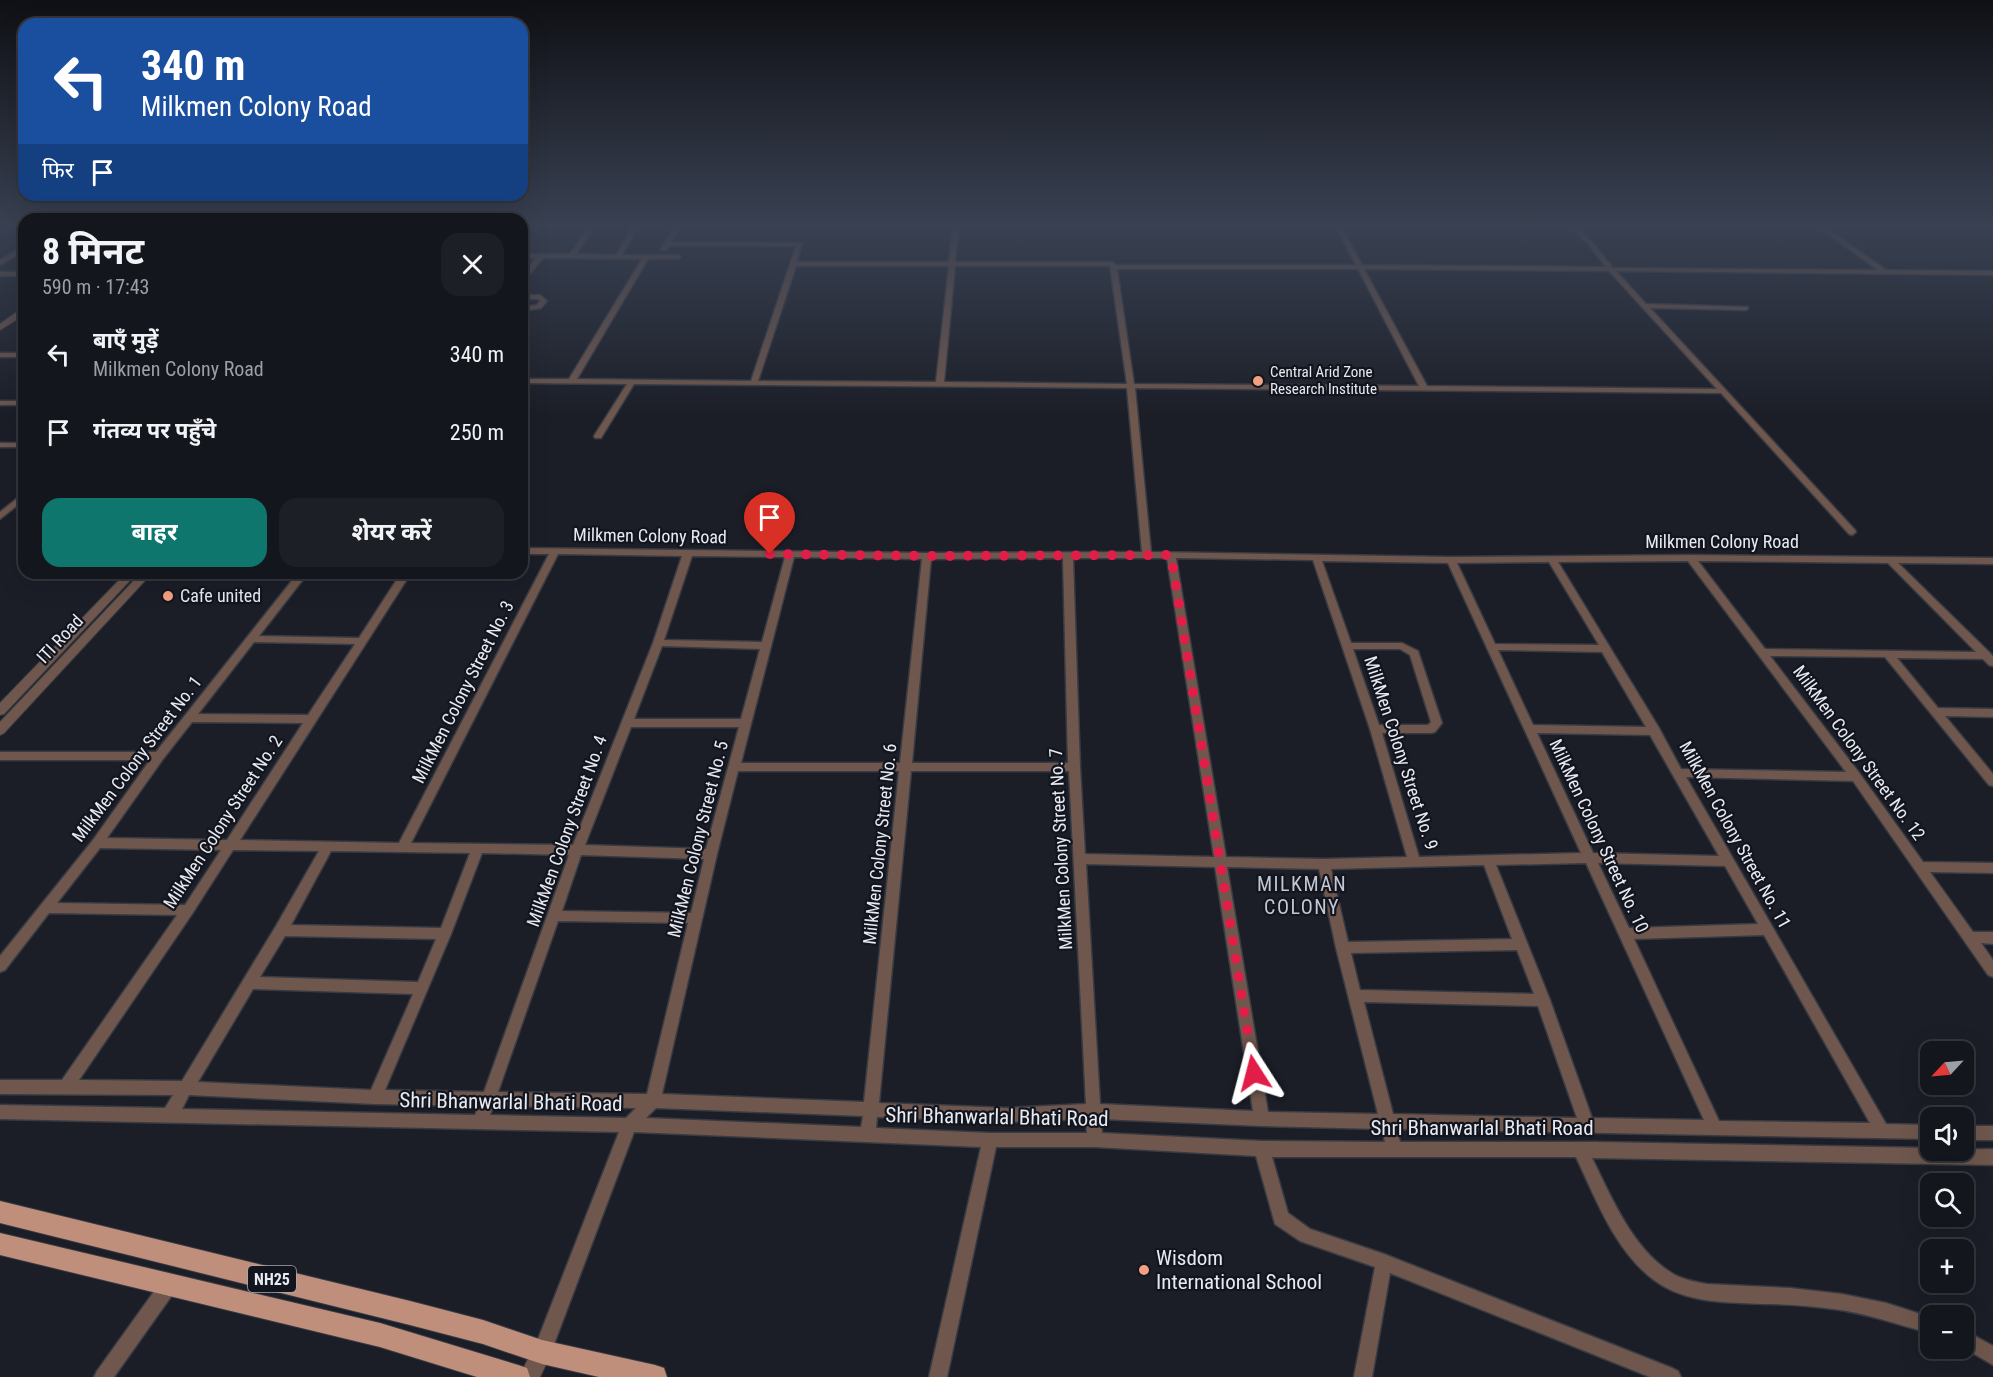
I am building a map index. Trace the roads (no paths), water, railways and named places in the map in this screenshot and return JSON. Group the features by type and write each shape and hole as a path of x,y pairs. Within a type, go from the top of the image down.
{"main road":[{"name":"NH25","path":"0,1212 410,1313 483,1332 542,1352 655,1377"},
{"name":"NH25","path":"0,1244 380,1335 518,1377"}],"street":[{"path":"572,381 627,288"},
{"path":"754,382 786,288"},
{"path":"940,384 950,288"},
{"path":"1118,288 1131,386 1147,555"},
{"path":"1370,288 1424,388"},
{"path":"1628,288 1852,532"},
{"path":"528,297 540,297 544,301 539,307 528,308"},
{"path":"1645,306 1746,308"},
{"path":"0,321 18,308"},
{"path":"0,328 18,315"},
{"path":"0,355 18,356"},
{"path":"0,362 10,356"},
{"path":"528,381 1723,391"},
{"path":"598,436 632,382"},
{"path":"0,403 18,403"},
{"path":"0,445 18,445"},
{"path":"0,516 18,501"},
{"name":"Milkmen Colony Road","path":"528,551 927,556 1171,555 1451,560 1691,558 1993,561"},
{"name":"MilkMen Colony Street No. 3","path":"402,848 555,552"},
{"name":"MilkMen Colony Street No. 4","path":"480,1122 577,850 658,643 688,553"},
{"name":"MilkMen Colony Street No. 5","path":"653,1101 711,854 736,767 790,554"},
{"path":"1171,555 1262,1119"},
{"name":"MilkMen Colony Street No. 6","path":"868,1135 927,556"},
{"name":"MilkMen Colony Street No. 7","path":"1068,556 1074,767 1095,1140"},
{"name":"MilkMen Colony Street No. 9","path":"1317,558 1375,729 1414,862 1589,858 1727,861"},
{"name":"MilkMen Colony Street No. 12","path":"1691,558 1856,777 1993,971"},
{"path":"1889,559 1990,659"},
{"name":"MilkMen Colony Street No. 10","path":"1451,560 1716,1128"},
{"name":"MilkMen Colony Street No. 11","path":"1552,560 1680,773 1727,861 1882,1131"},
{"name":"ITI Road","path":"0,711 126,579"},
{"name":"ITI Road","path":"0,730 141,579"},
{"name":"MilkMen Colony Street No. 1","path":"0,966 97,843 159,756 298,579"},
{"name":"MilkMen Colony Street No. 2","path":"66,1087 188,910 402,579"},
{"path":"253,639 362,641"},
{"path":"658,643 767,646"},
{"path":"1347,646 1402,646 1414,653 1437,723 1431,729 1375,729"},
{"path":"1492,647 1606,650"},
{"path":"1762,652 1888,654 1990,659"},
{"path":"1888,654 1992,780"},
{"path":"1936,712 1993,713"},
{"path":"189,718 312,720"},
{"path":"626,723 746,723"},
{"path":"1530,729 1655,731"},
{"path":"0,756 159,756"},
{"path":"736,767 1074,767"},
{"path":"1680,773 1856,777"},
{"path":"97,843 711,854"},
{"path":"170,1114 281,930 327,848"},
{"path":"375,1097 445,934 478,849"},
{"path":"1079,859 1324,864 1414,862"},
{"path":"1488,860 1543,1000 1587,1125"},
{"path":"1324,864 1394,1148"},
{"path":"1920,867 1993,868"},
{"path":"45,908 188,910"},
{"path":"554,916 695,918"},
{"path":"1625,934 1768,929"},
{"path":"281,930 445,934"},
{"path":"1970,938 1993,938"},
{"path":"1343,948 1520,944"},
{"path":"248,983 420,988"},
{"path":"1356,996 1543,1000"},
{"name":"Shri Bhanwarlal Bhati Road","path":"0,1087 185,1088 375,1097 653,1101 1007,1115 1094,1111 1262,1119 1920,1132"},
{"path":"529,1377 542,1352 629,1125 653,1101"},
{"name":"Shri Bhanwarlal Bhati Road","path":"0,1112 629,1125 990,1140 1095,1140 1262,1149 1580,1150 1993,1157"},
{"path":"1974,1133 1993,1133"},
{"path":"938,1377 990,1140"},
{"path":"1262,1149 1281,1218 1306,1235 1384,1262 1671,1377"},
{"path":"1580,1150 1619,1226 1639,1254 1659,1274 1683,1287 1713,1294 1760,1295 1843,1302 1920,1321"},
{"path":"1363,1377 1384,1262"},
{"path":"103,1377 169,1285"},
{"path":"1974,1345 1993,1356"}],"place":[{"name":"Central Arid Zone Research Institute","path":"1258,381"},
{"name":"Cafe united","path":"168,596"},
{"name":"Wisdom International School","path":"1144,1270"}],"district":[{"name":"MILKMAN COLONY","path":"1302,896"}]}
